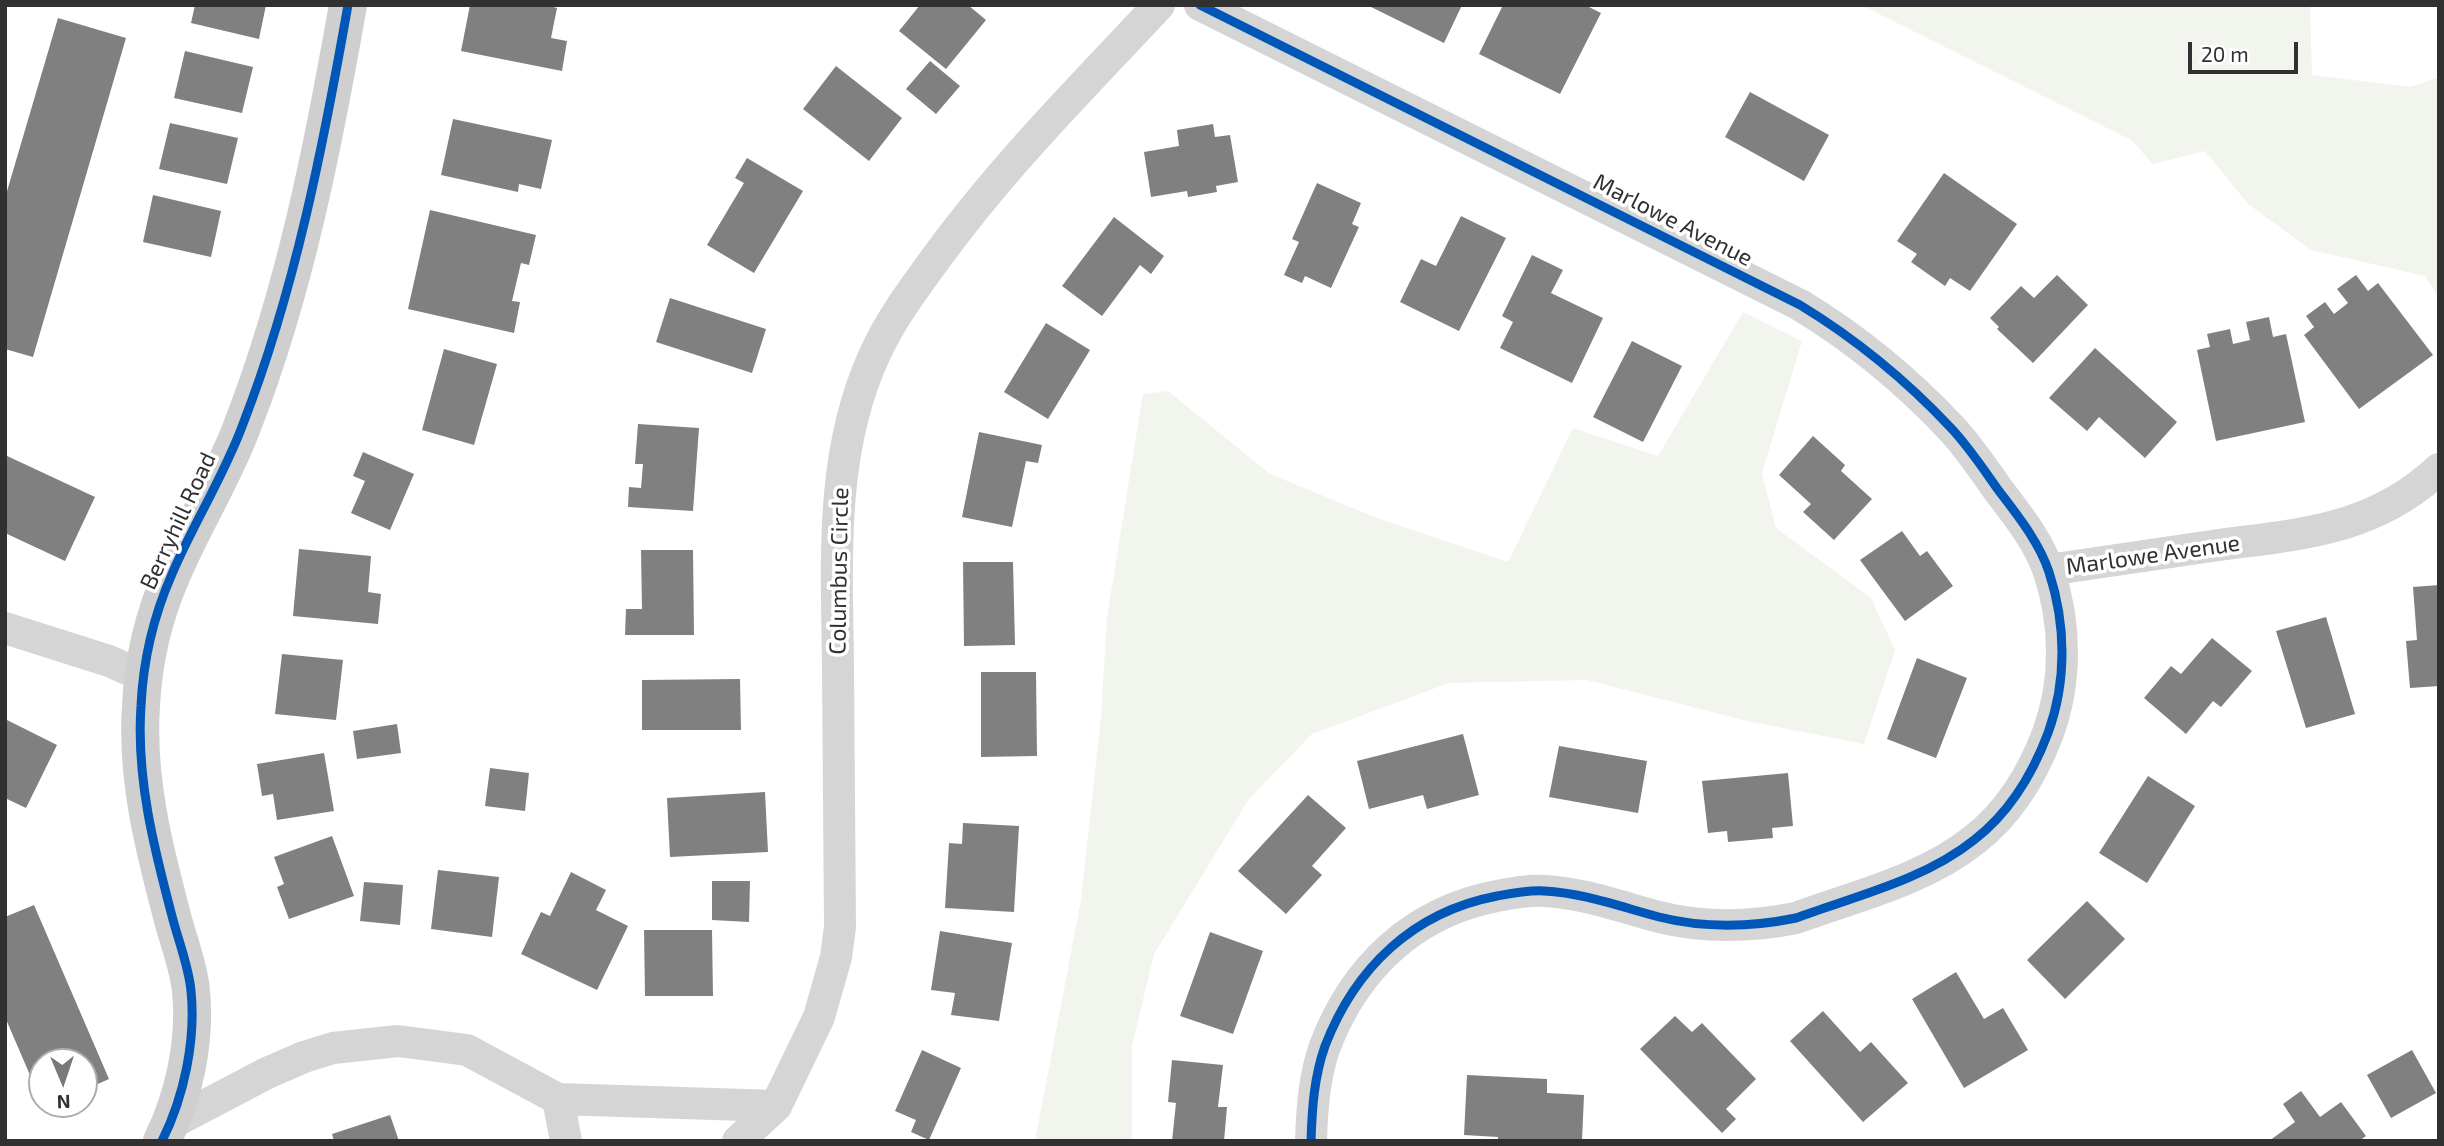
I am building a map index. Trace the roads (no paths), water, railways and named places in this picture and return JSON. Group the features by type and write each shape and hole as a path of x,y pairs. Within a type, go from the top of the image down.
{"street":[{"name":"Berryhill Road","path":"166,1133 186,1070 191,1037 191,990 152,840 142,773 141,706 151,639 171,575 242,427 264,366 304,226 332,97 348,5"},
{"name":"Columbus Circle","path":"738,1141 776,1106 820,1017 836,957 840,927 836,518 844,450 862,386 874,355 907,298 976,204 1159,5"},
{"name":"Marlowe Avenue","path":"1200,5 1800,305 1833,326 1897,374 1953,430 2026,527 2048,569 2327,530 2375,513 2419,488 2439,469"},
{"path":"1311,1141 1312,1098 1324,1049 1343,1006 1356,985 1389,948 1407,933 1450,910 1472,901 1520,892 1544,891 1592,898 1661,918 1721,925 1774,922 1796,918 1934,868 1976,839 2011,803 2038,760 2055,712 2063,663 2060,617 2048,569"},
{"path":"5,628 108,661 145,677"},
{"path":"166,1133 267,1073 304,1057 333,1048 398,1041 467,1050 558,1098 776,1106"},
{"path":"558,1098 566,1141"}]}
